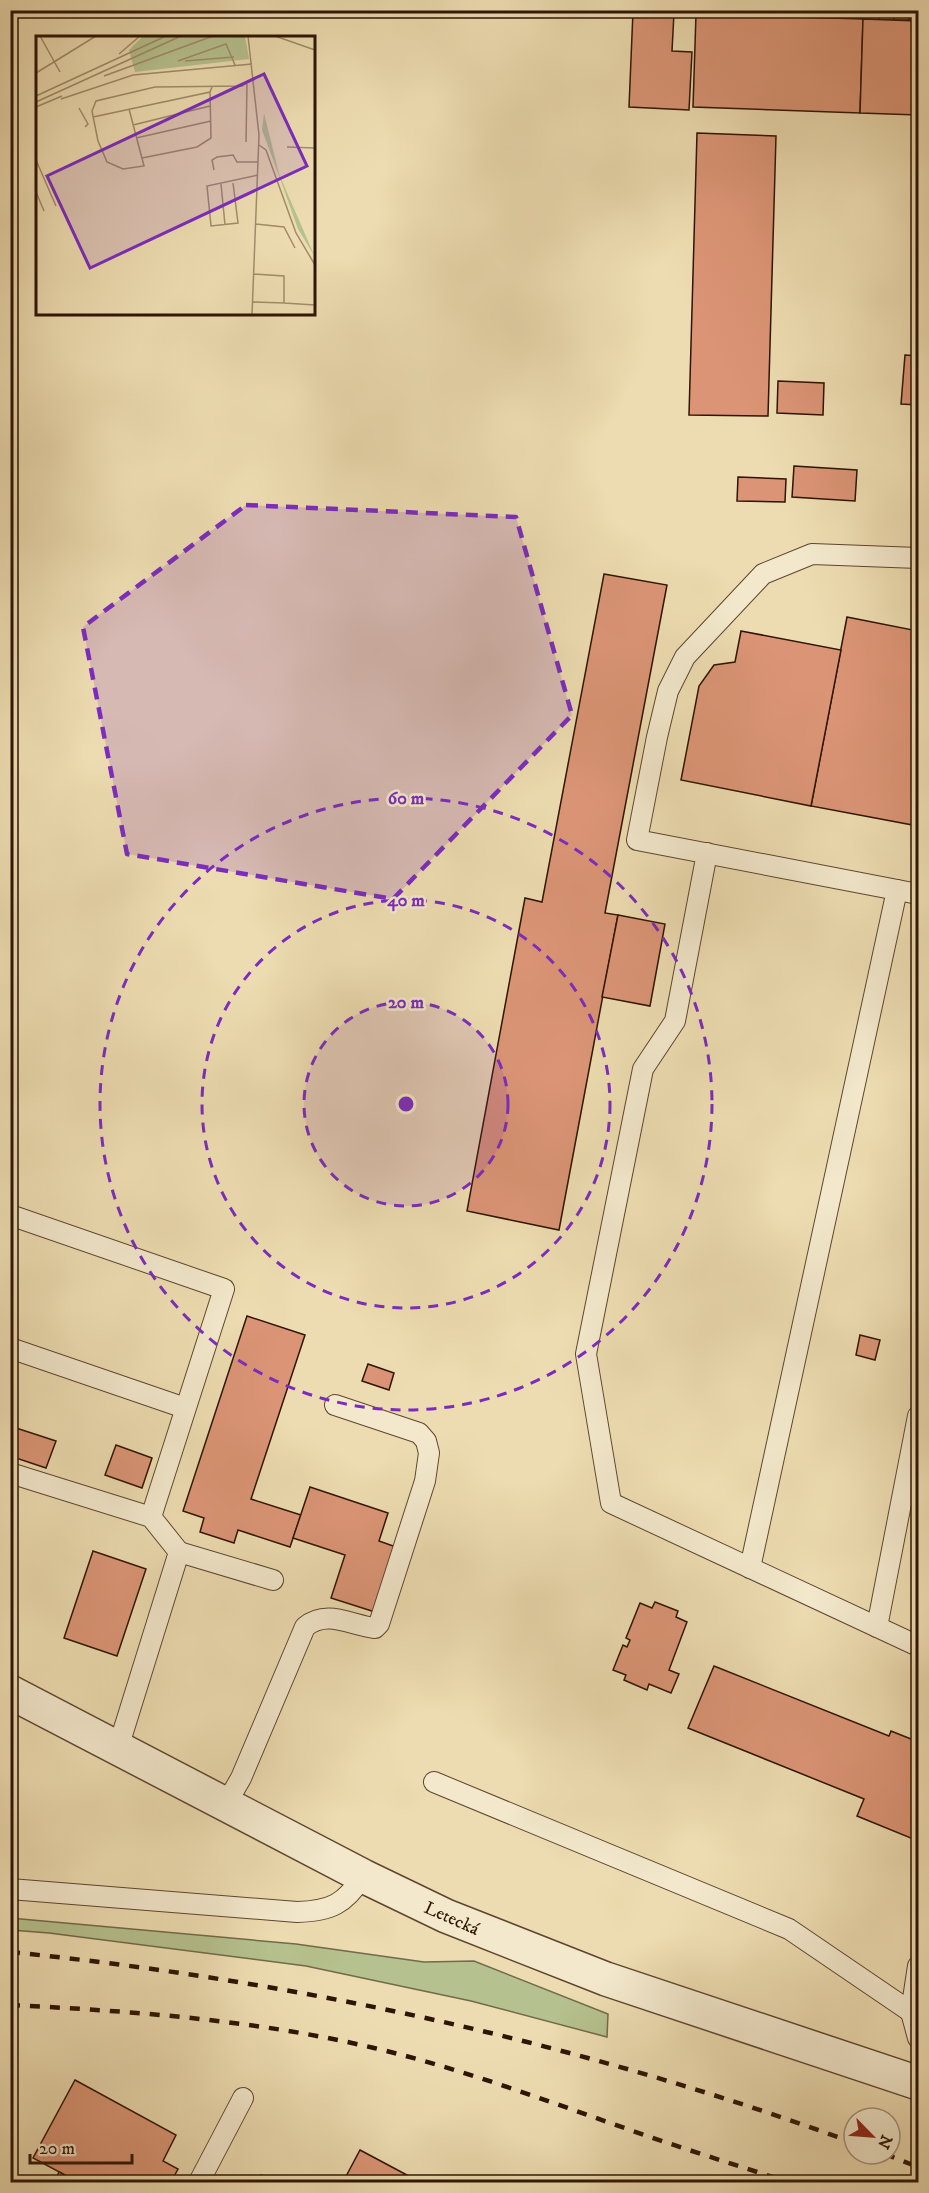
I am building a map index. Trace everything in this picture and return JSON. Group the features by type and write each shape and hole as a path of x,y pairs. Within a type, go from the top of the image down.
{"street":[{"name":"Letecká","path":"10,1692 363,1876 446,1916 545,1957 782,2039 918,2083"}],"lane":[{"path":"918,558 813,554 763,574 685,657 668,691 637,840 918,894"},
{"path":"707,853 675,1021 643,1069 586,1354 611,1503 918,1646"},
{"path":"750,1568 897,890"},
{"path":"10,1215 224,1289 151,1517"},
{"path":"10,1348 185,1408"},
{"path":"226,1804 241,1778 305,1627 313,1620 326,1617 366,1627 375,1628 379,1624 425,1481 429,1453 426,1441 419,1433 334,1405"},
{"path":"877,1627 918,1416"},
{"path":"10,1473 151,1517 180,1552 273,1580"},
{"path":"118,1748 180,1552"},
{"path":"434,1782 789,1929 911,2012"},
{"path":"10,1890 275,1911 316,1912 327,1910 341,1902 354,1890 363,1876"},
{"path":"918,1966 911,2012 918,2038"},
{"path":"199,2182 243,2098"}],"highlighted area":[{"path":"246,505 516,517 572,715 393,899 127,854 83,627"}],"green space":[{"path":"10,1918 296,1944 424,1962 474,1961 608,2014 607,2037 471,2001 306,1966 11,1930"}],"building":[{"path":"661,10 677,10 676,13 661,12"},
{"path":"677,10 692,10 692,13 676,13"},
{"path":"692,10 709,10 709,14 692,13"},
{"path":"709,10 724,10 723,15 709,14"},
{"path":"724,10 740,10 739,15 723,15"},
{"path":"740,10 756,10 755,16 739,15"},
{"path":"756,10 771,10 770,16 755,16"},
{"path":"771,10 787,10 787,16 770,16"},
{"path":"787,10 802,10 802,17 787,16"},
{"path":"802,10 817,10 817,18 802,17"},
{"path":"817,10 833,10 833,18 817,18"},
{"path":"833,10 848,10 848,18 833,18"},
{"path":"848,10 864,10 863,19 848,18"},
{"path":"864,10 880,10 879,20 863,19"},
{"path":"880,10 894,10 894,20 879,20"},
{"path":"894,10 909,10 909,20 894,20"},
{"path":"909,10 918,10 918,21 909,20"},
{"path":"633,11 674,13 672,51 692,52 689,110 629,107"},
{"path":"696,14 863,19 860,113 693,107"},
{"path":"863,19 918,21 918,115 860,113"},
{"path":"697,133 776,136 768,416 689,415"},
{"path":"905,355 918,356 918,405 901,404"},
{"path":"778,381 824,383 823,415 777,413"},
{"path":"794,466 857,470 855,501 792,497"},
{"path":"738,477 786,479 785,502 737,501"},
{"path":"604,574 667,585 605,913 618,915 559,1230 467,1211 525,898 542,902"},
{"path":"847,617 918,631 918,826 811,806"},
{"path":"741,631 841,650 811,806 681,780 699,686 714,665 735,662"},
{"path":"618,915 665,924 650,1006 602,997"},
{"path":"247,1316 305,1335 251,1499 301,1515 290,1547 238,1530 234,1543 200,1532 204,1518 183,1511"},
{"path":"860,1335 880,1340 875,1360 856,1355"},
{"path":"368,1364 394,1373 389,1390 362,1381"},
{"path":"10,1426 56,1441 46,1468 10,1456"},
{"path":"116,1445 152,1458 142,1488 105,1475"},
{"path":"310,1487 388,1513 379,1541 396,1547 375,1612 331,1598 345,1555 293,1538"},
{"path":"93,1551 146,1569 117,1656 64,1638"},
{"path":"655,1602 678,1611 676,1617 687,1622 669,1670 679,1674 671,1693 649,1684 647,1690 624,1680 626,1675 613,1670 623,1645 627,1647 630,1640 626,1638 640,1603 652,1608"},
{"path":"714,1666 889,1736 891,1731 916,1741 914,1745 918,1747 918,1841 857,1816 864,1799 688,1728"},
{"path":"75,2080 176,2135 163,2161 178,2169 171,2182 78,2182 33,2158"},
{"path":"360,2150 420,2182 343,2182"},
{"path":"59,2172 78,2182 54,2182"},
{"path":"261,2175 275,2182 257,2182"}],"railway":[{"path":"10,1952 118,1964 226,1980 438,2021 544,2046 648,2075 842,2139"},
{"path":"10,2005 194,2018 284,2030 374,2048 407,2056 537,2097 788,2182"},
{"path":"902,2161 918,2167"}]}
